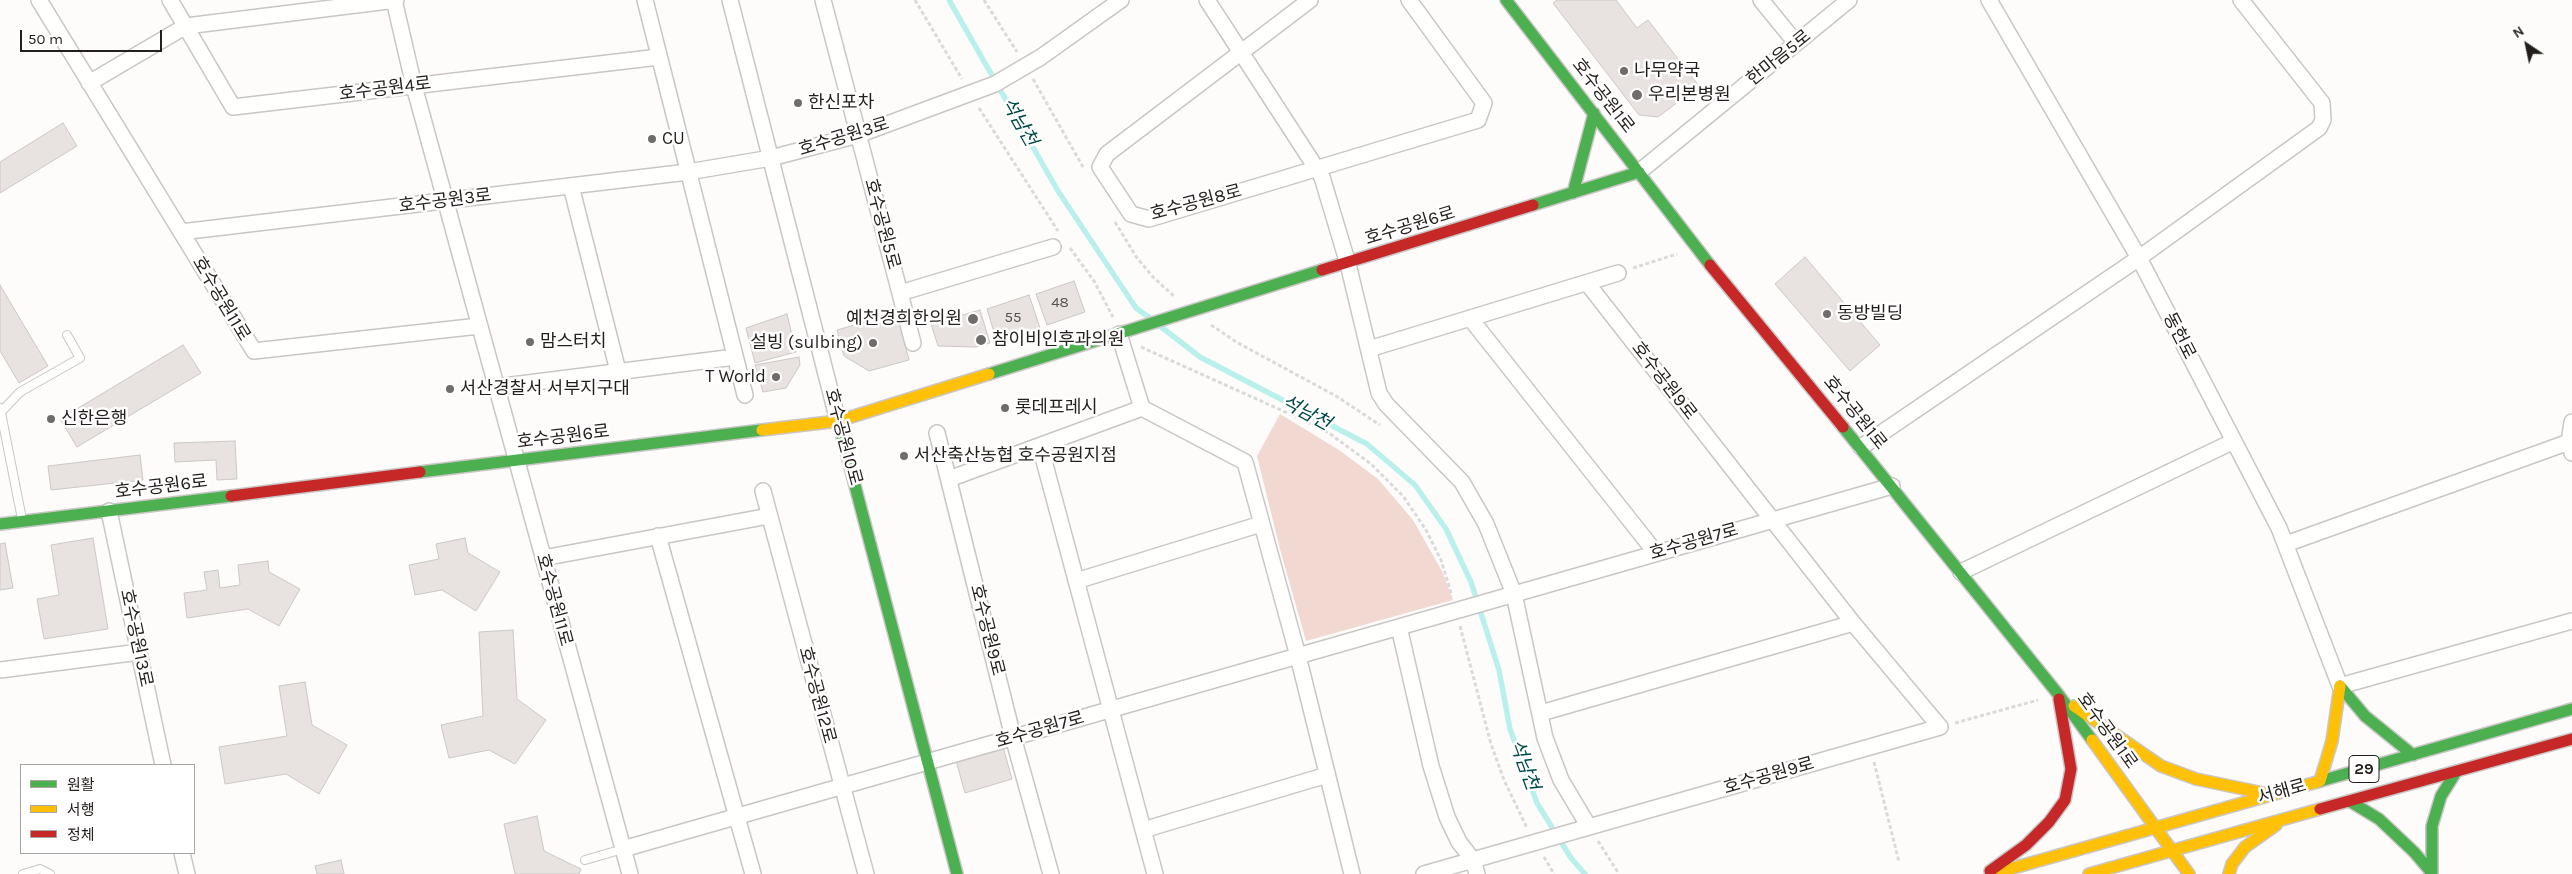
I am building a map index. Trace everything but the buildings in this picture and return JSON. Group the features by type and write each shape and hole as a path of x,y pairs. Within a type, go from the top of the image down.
{"main road":[{"name":"호수공원1로","path":"1506,0 1697,247 1892,486 2058,694 2189,874"},
{"path":"1573,193 1594,114"},
{"name":"호수공원6로","path":"0,524 838,421 1639,172"},
{"name":"호수공원10로","path":"838,421 957,874"},
{"path":"2340,686 2372,722 2413,755"},
{"path":"2320,781 2332,741 2340,686"},
{"path":"2058,694 2116,737 2160,766 2196,779 2272,795"},
{"path":"1984,874 2026,845 2049,822 2065,800 2071,769 2058,694"},
{"name":"서해로","path":"1992,874 2156,829 2572,709"},
{"name":"서해로","path":"2089,874 2572,739"},
{"path":"2432,874 2432,826 2442,796 2456,772"},
{"path":"2351,802 2379,819 2414,852 2432,874"},
{"path":"2229,874 2232,864 2245,847 2267,830 2285,820"},
{"path":"2112,868 2125,874"}],"street":[{"path":"39,0 180,232"},
{"name":"호수공원4로","path":"170,0 233,107 659,57"},
{"path":"89,83 186,26 395,0"},
{"name":"호수공원11로","path":"395,0 414,86 630,874"},
{"path":"645,0 745,395"},
{"name":"호수공원10로","path":"730,0 838,421"},
{"name":"호수공원5로","path":"822,0 900,293 1060,242"},
{"path":"1025,66 1041,57 1121,0"},
{"path":"1207,0 1322,177 1348,264 1379,393 1386,404 1462,482 1486,524 1514,594 1545,738 1561,780 1588,827"},
{"name":"호수공원8로","path":"1310,0 1107,154 1100,167 1131,214 1149,219 1478,120 1484,103 1409,0"},
{"path":"1761,0 1796,43"},
{"name":"한마음5로","path":"1639,172 1849,0"},
{"name":"동헌로","path":"1989,0 2139,258 2234,440 2286,544 2340,686"},
{"path":"1861,448 2139,258 2312,135 2323,120 2322,103 2317,94 2241,0"},
{"name":"호수공원3로","path":"180,232 688,172 771,158 858,135 995,84 1025,66"},
{"path":"571,186 618,371"},
{"name":"호수공원11로","path":"180,232 254,351 479,326"},
{"path":"1369,349 1618,273"},
{"name":"호수공원9로","path":"1534,843 1940,728 1853,623 1587,283"},
{"path":"900,293 913,343"},
{"path":"1470,318 1656,553"},
{"path":"1119,334 1142,408 1245,462 1298,656 1352,874"},
{"path":"496,387 735,357"},
{"path":"949,480 1142,408"},
{"path":"2286,544 2571,446 2572,422"},
{"name":"호수공원9로","path":"937,433 1013,737 1051,874"},
{"path":"1961,572 2234,440"},
{"path":"1040,446 1155,874"},
{"name":"호수공원7로","path":"623,849 1892,486"},
{"name":"호수공원12로","path":"763,491 866,874"},
{"name":"호수공원13로","path":"109,511 163,764"},
{"path":"543,558 769,516"},
{"path":"1076,581 1261,524"},
{"path":"658,536 753,874"},
{"path":"2340,686 2572,622"},
{"path":"1541,713 1853,623"},
{"path":"1399,627 1431,766 1447,817 1459,842 1475,867"},
{"path":"0,670 139,652"},
{"path":"1143,830 1327,775"},
{"path":"1424,874 1475,867 1534,843"},
{"path":"182,854 187,874"}],"lane":[{"path":"22,521 1,410 20,392 80,358 68,336"},
{"path":"585,860 623,849"},
{"path":"23,874 40,869 50,874"}],"path":[{"path":"915,0 1060,242 1106,301 1119,334 1140,347 1329,433 1371,464 1402,496 1426,530 1441,560 1491,744 1504,780 1534,843 1554,874"},
{"path":"984,0 1025,66"},
{"path":"1618,273 1697,247"},
{"path":"1192,312 1238,343 1336,396 1382,426"},
{"path":"1940,728 2058,694"},
{"path":"1870,747 1899,862"}],"shaded area":[{"path":"1280,414 1339,450 1378,479 1413,520 1442,571 1453,600 1306,641 1281,553 1257,456"}],"waterway":[{"name":"석남천","path":"949,0 1058,191 1136,308 1150,318"},
{"name":"석남천","path":"1160,326 1200,357 1367,444 1415,485 1446,529 1471,582 1499,670 1510,729 1537,803 1571,858 1585,874"}],"traffic: fast":[{"path":"1506,0 1710,265"},
{"path":"1573,193 1594,113"},
{"path":"1533,205 1639,172"},
{"path":"989,374 1322,270"},
{"path":"838,421 957,874"},
{"path":"1843,427 2058,694 2092,740"},
{"path":"420,472 762,430"},
{"path":"0,524 231,496"},
{"path":"2340,686 2365,716 2413,755"},
{"path":"2317,782 2572,709"},
{"path":"2432,873 2432,826 2441,796 2456,772"},
{"path":"2351,802 2379,819 2414,852 2432,873"}],"traffic: slow":[{"path":"762,430 838,421 989,374"},
{"path":"2320,781 2332,741 2340,686"},
{"path":"2074,706 2161,766 2196,779 2273,795"},
{"path":"2092,740 2189,874"},
{"path":"1992,874 2317,782"},
{"path":"2089,874 2320,809"},
{"path":"2229,874 2232,864 2245,847 2276,825"}],"traffic: jam":[{"path":"1322,270 1533,205"},
{"path":"1710,265 1843,427"},
{"path":"231,496 420,472"},
{"path":"1990,871 2026,845 2049,822 2065,800 2071,769 2059,699"},
{"path":"2320,809 2572,739"}],"place":[{"name":"나무약국","path":"1624,71"},
{"name":"우리본병원","path":"1637,95"},
{"name":"한신포차","path":"798,103"},
{"name":"CU","path":"652,139"},
{"name":"동방빌딩","path":"1827,314"},
{"name":"예천경희한의원","path":"973,319"},
{"name":"참이비인후과의원","path":"981,340"},
{"name":"맘스터치","path":"530,342"},
{"name":"설빙 (sulbing)","path":"873,343"},
{"name":"T World","path":"776,377"},
{"name":"서산경찰서 서부지구대","path":"450,389"},
{"name":"롯데프레시","path":"1005,408"},
{"name":"신한은행","path":"51,419"},
{"name":"서산축산농협 호수공원지점","path":"904,456"}]}
